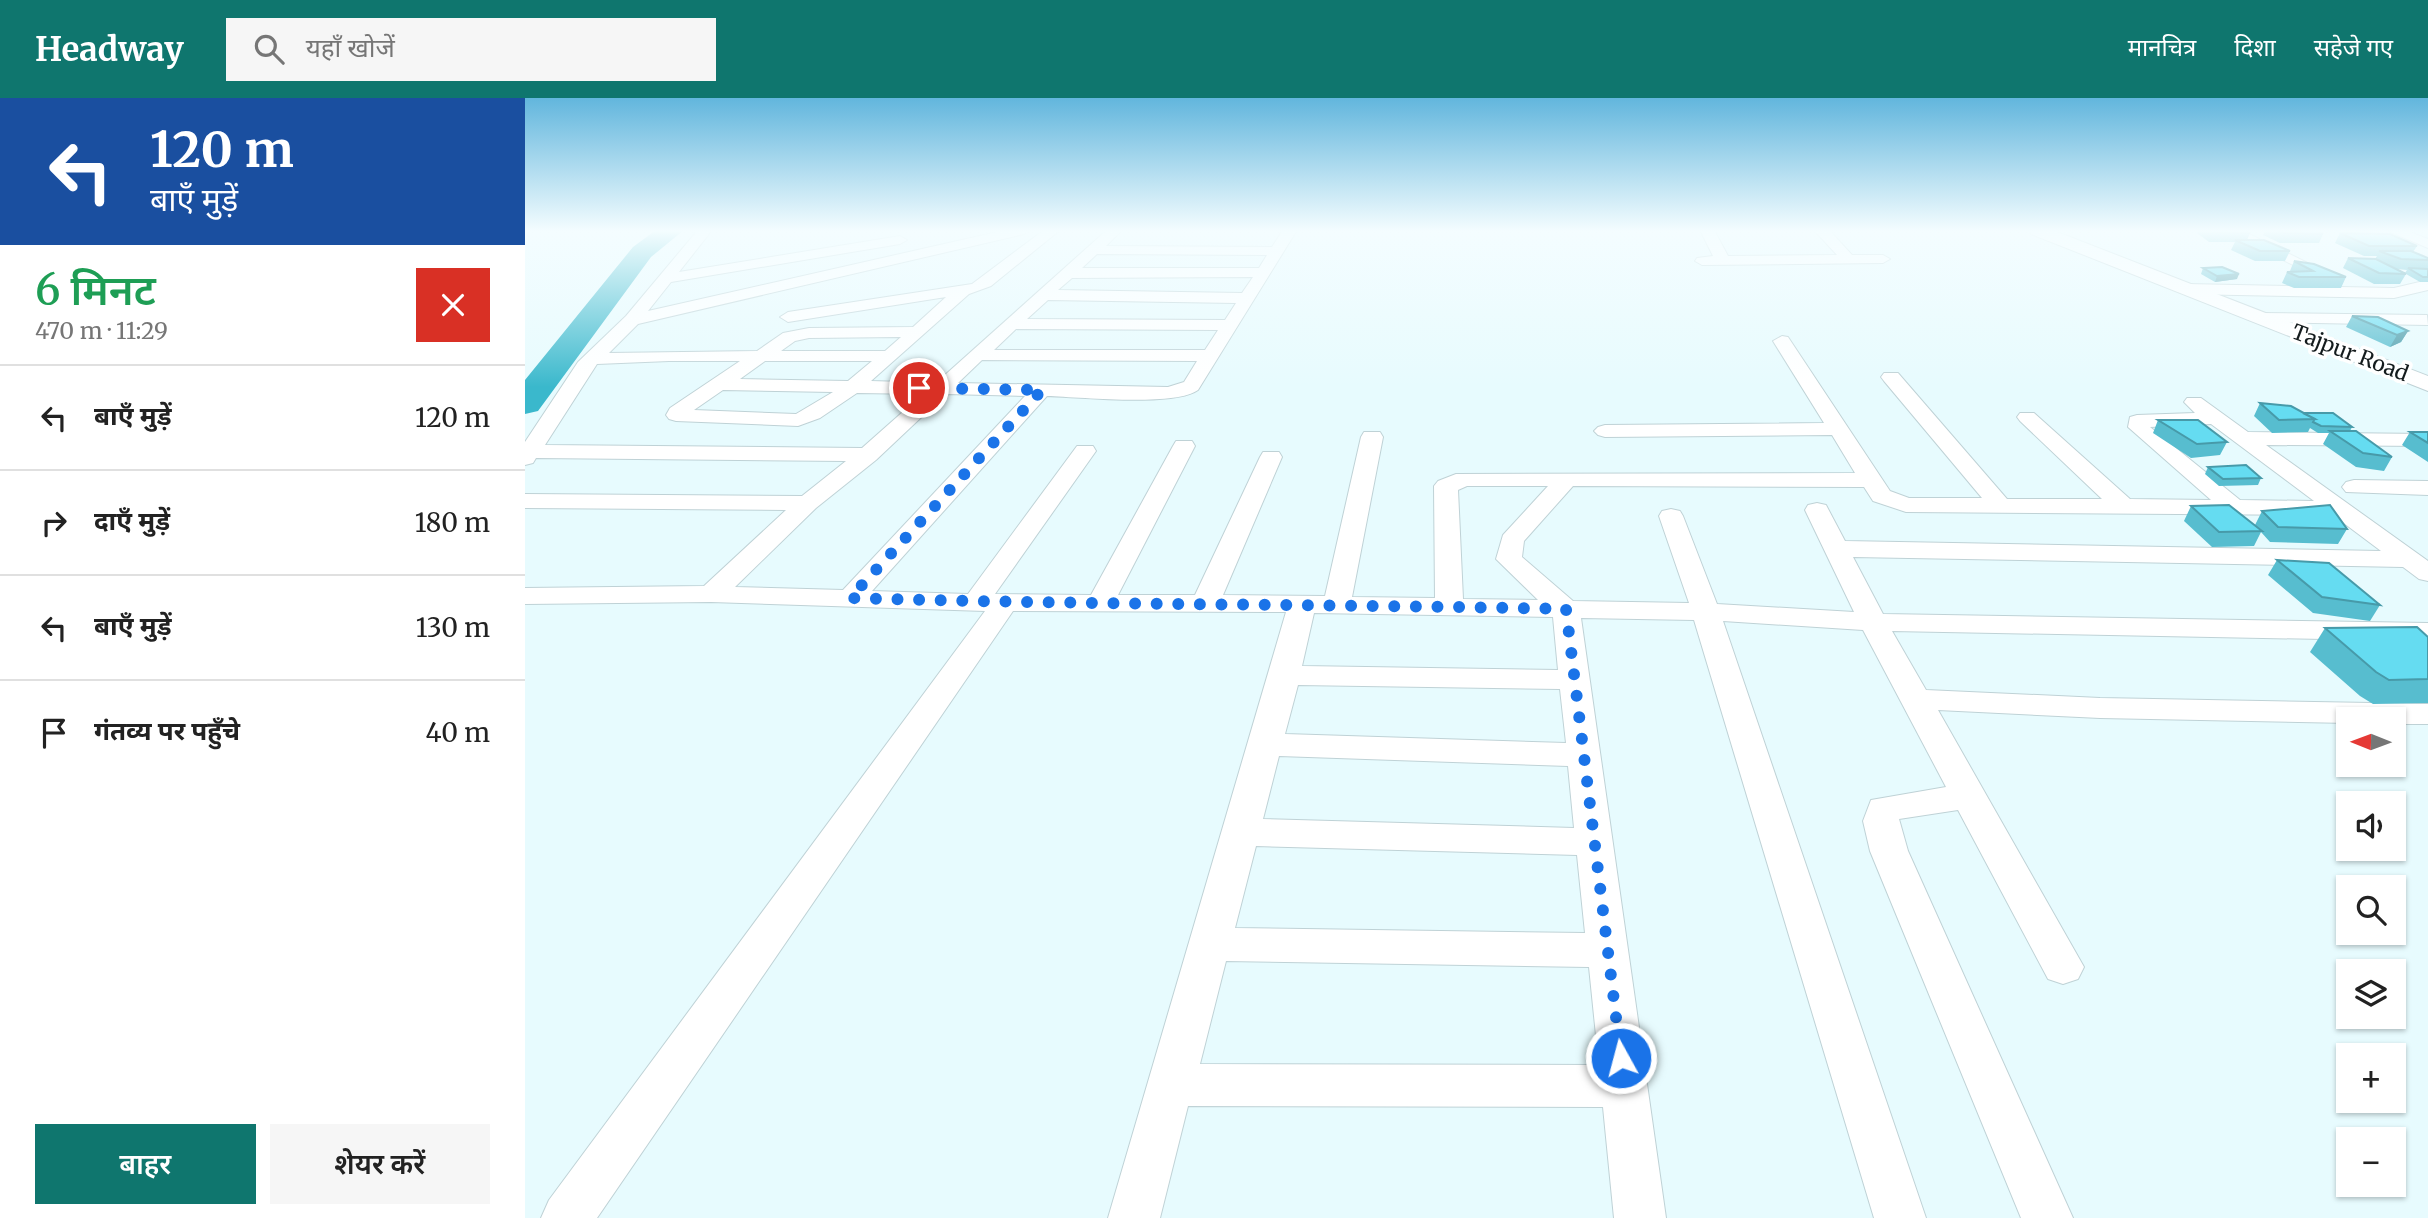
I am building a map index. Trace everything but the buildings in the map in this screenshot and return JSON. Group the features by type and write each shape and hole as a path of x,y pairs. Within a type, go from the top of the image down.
{"main road":[{"name":"Tajpur Road","path":"2169,282 2428,384"}],"street":[{"path":"527,455 592,359 665,282"},
{"path":"632,320 796,282"},
{"path":"827,311 871,282"},
{"path":"901,300 927,282"},
{"path":"788,317 962,292 988,282"},
{"path":"711,594 807,503 868,455 1057,282"},
{"path":"718,384 1184,391 1191,386 1257,282"},
{"path":"2339,282 2359,292"},
{"path":"2186,289 2404,292 2428,285"},
{"path":"915,332 800,333 761,355 676,415 798,420 819,412 852,386 962,292"},
{"path":"1043,295 1247,298"},
{"path":"2260,318 2427,320"},
{"path":"1010,324 1230,325"},
{"path":"1782,341 1881,496 1906,505 2339,508"},
{"path":"592,359 761,355 887,356"},
{"path":"978,355 1210,356"},
{"path":"1891,377 2000,506"},
{"path":"850,598 1042,390"},
{"path":"2193,402 2419,566"},
{"path":"2027,417 2124,507"},
{"path":"2215,418 2137,421 2138,427 2234,508"},
{"path":"1605,430 1839,429"},
{"path":"1134,1218 1285,675 1319,604 1372,437"},
{"path":"2243,438 2428,440"},
{"path":"1100,603 1184,446"},
{"path":"567,1218 991,602 1085,451"},
{"path":"527,455 868,455"},
{"path":"1205,604 1271,457"},
{"path":"1449,607 1446,486 1464,479 1871,480"},
{"path":"1566,480 1512,540 1508,551 1514,566 1566,609 1640,1218"},
{"path":"2354,487 2428,488"},
{"path":"525,501 807,503"},
{"path":"1817,510 1873,622 2063,967"},
{"path":"1671,516 1706,612 1900,1218"},
{"path":"1837,549 2419,566"},
{"path":"525,596 711,594 991,602 1319,604 1706,612 1873,622 2428,632"},
{"path":"1285,675 1576,680"},
{"path":"1915,699 2100,708 2428,714"},
{"path":"1266,744 1585,755"},
{"path":"1968,796 1884,809 1881,821 1889,851 2047,1218"},
{"path":"1241,832 1596,842"},
{"path":"1211,944 1608,950"},
{"path":"1171,1085 1625,1086"}],"waterway":[{"path":"525,403 619,282"}],"route":[{"path":"919,388 1042,390 850,598 1005,603 1302,604 1566,609 1621,1058"}]}
